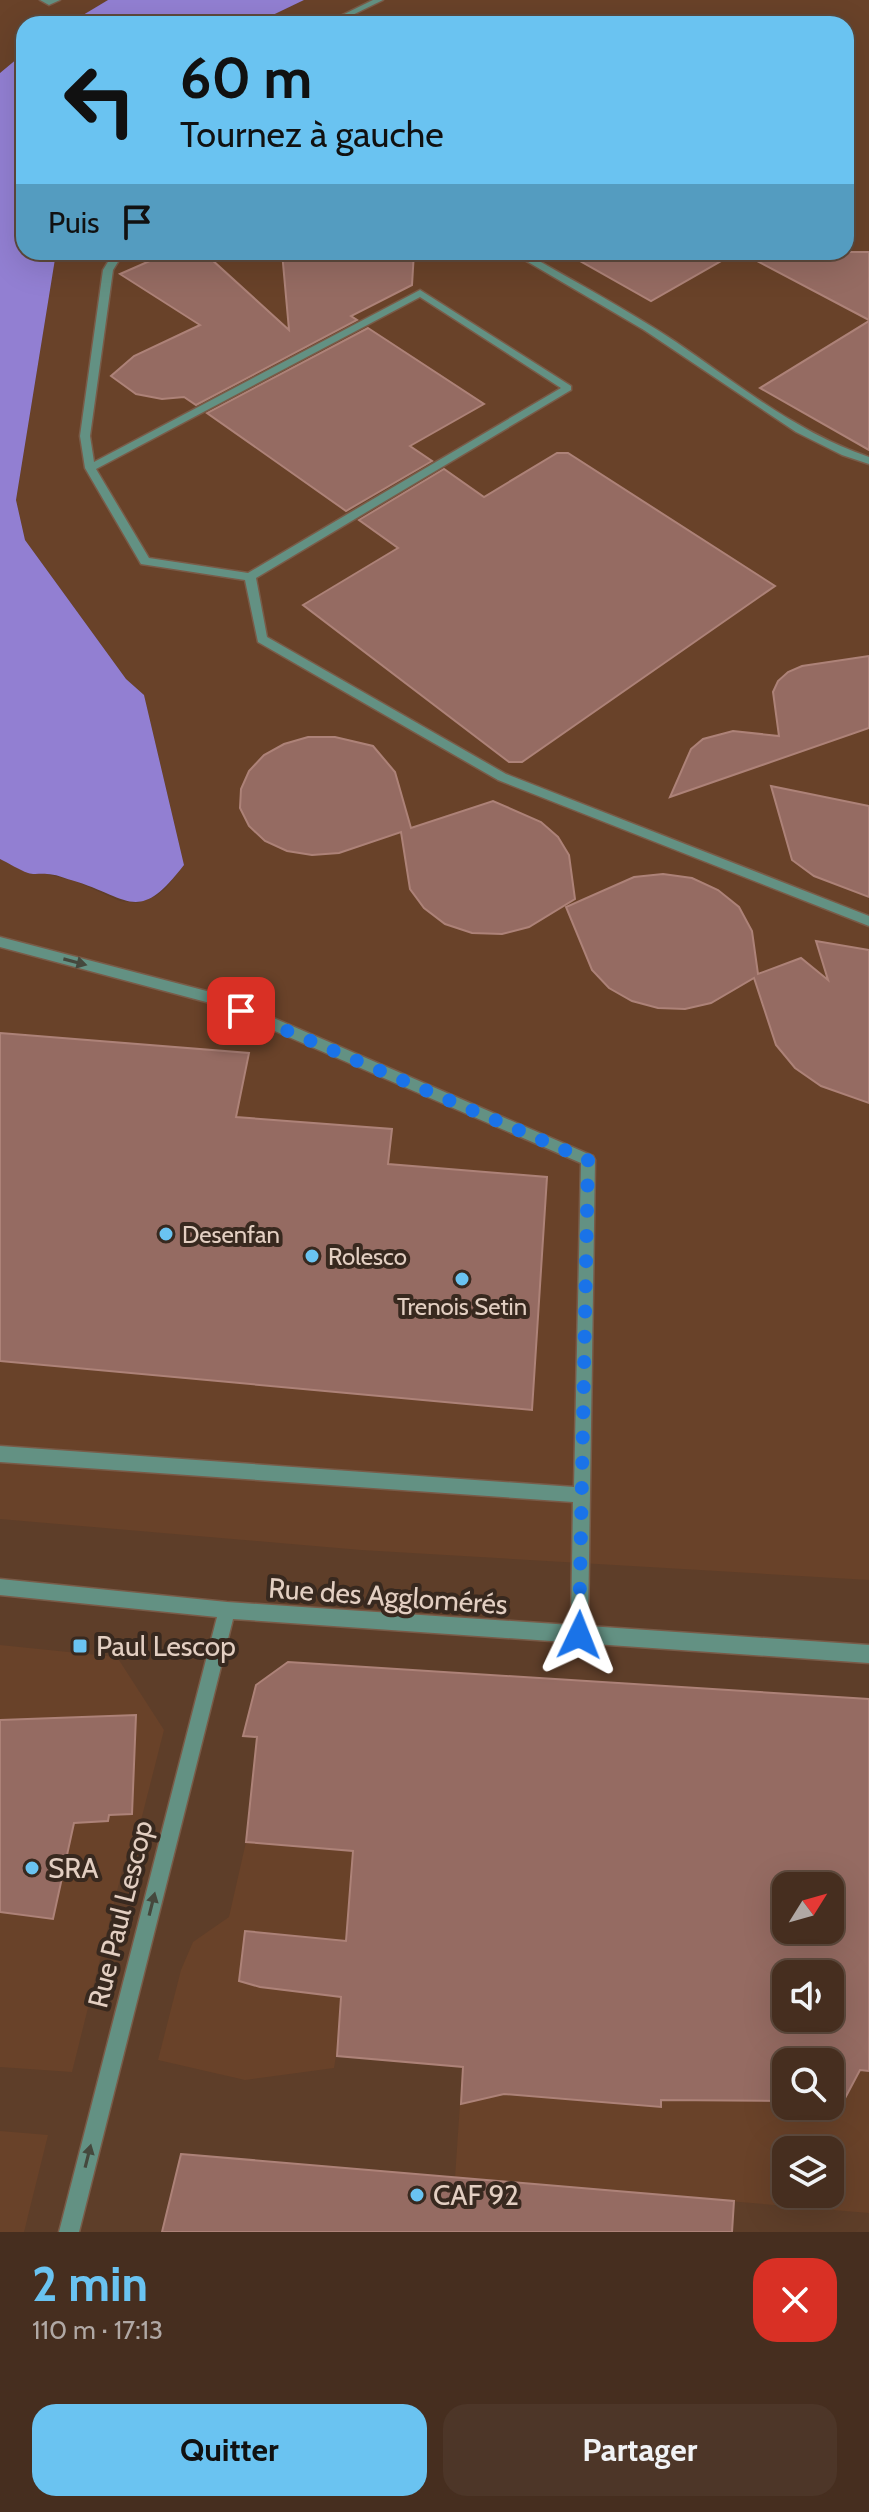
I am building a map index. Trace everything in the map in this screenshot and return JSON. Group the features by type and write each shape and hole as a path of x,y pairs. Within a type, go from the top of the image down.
{"street":[{"path":"44,0 49,3 56,0"},
{"path":"345,16 379,0"},
{"path":"90,468 420,293 568,388 250,577 145,561 90,468 85,436 108,270 114,260"},
{"path":"530,260 655,334 800,429 850,456 869,461"},
{"path":"250,577 262,639 502,777 869,921"},
{"path":"0,942 213,998 588,1160 579,1635"},
{"path":"0,1454 582,1495"},
{"name":"Rue des Agglomérés","path":"0,1587 227,1610 869,1654"},
{"name":"Rue Paul Lescop","path":"69,2232 227,1610"}],"shaded area":[{"path":"0,0 108,0 81,16 16,16 16,60 0,73"},
{"path":"108,0 304,0 271,16 81,16"},
{"path":"304,0 869,0 869,1580 361,1550 0,1519 0,859 30,874 46,874 75,881 120,901 137,903 156,896 166,888 184,865 144,695 126,679 25,540 16,500 55,260 854,260 854,16 271,16"},
{"path":"16,60 16,260 55,260 16,500 25,540 126,679 144,695 184,865 168,884 143,901 120,899 56,875 28,873 0,859 0,73"},
{"path":"0,1645 117,1657 164,1730 138,1832 123,1867 72,2072 0,2067"},
{"path":"869,1801 869,2213 810,2208 844,2208 844,2136 772,2136 772,2205 455,2178 463,2059 413,2062 336,2056 334,2068 245,2080 158,2060 181,1970 193,1942 229,1917 246,1842"},
{"path":"0,2131 48,2135 24,2232 0,2232"}],"building":[{"path":"854,252 869,252 869,320 755,260 854,260"},
{"path":"152,260 212,260 289,330 283,260 414,260 412,285 351,316 357,320 196,405 184,397 162,399 136,394 111,376 134,356 200,325 120,274"},
{"path":"578,260 723,260 651,301"},
{"path":"869,321 869,450 760,388"},
{"path":"368,328 484,404 410,446 432,461 346,511 207,413"},
{"path":"557,453 568,453 775,586 522,762 509,762 303,605 398,548 359,520 444,469 484,497"},
{"path":"869,656 869,728 670,797 691,749 703,739 733,731 779,736 773,692 778,681 788,672 802,666"},
{"path":"308,737 335,737 373,746 395,772 411,828 493,801 541,822 558,837 569,855 575,899 529,927 502,934 472,933 445,924 424,908 410,889 401,832 339,853 312,855 287,851 265,841 249,826 240,808 241,789 249,771 264,755 284,744"},
{"path":"771,786 869,806 869,897 814,876 792,860"},
{"path":"663,874 692,878 718,890 739,907 752,931 758,974 801,958 828,980 816,941 869,950 869,1103 821,1086 795,1068 776,1045 754,978 711,1003 685,1009 658,1008 632,1001 609,988 592,970 566,907 634,877"},
{"path":"0,1033 249,1053 236,1117 392,1129 388,1164 547,1177 532,1410 0,1361"},
{"path":"288,1662 869,1699 869,2071 860,2070 844,2100 844,2048 772,2048 772,2101 661,2100 661,2107 504,2094 461,2104 463,2067 337,2056 341,1997 260,1987 239,1981 245,1931 346,1941 353,1851 246,1842 257,1737 243,1736 256,1685"},
{"path":"136,1715 132,1814 109,1815 108,1821 74,1823 53,1919 0,1912 0,1720"},
{"name":"CAF 92","path":"181,2154 734,2201 732,2232 162,2232"}],"place":[{"name":"Desenfan","path":"166,1234"},
{"name":"Rolesco","path":"312,1256"},
{"name":"Trenois Setin","path":"462,1279"},
{"name":"Paul Lescop","path":"80,1646"},
{"name":"SRA","path":"32,1868"},
{"name":"CAF 92","path":"417,2195"}],"route":[{"path":"241,1011 588,1160 579,1635"}]}
